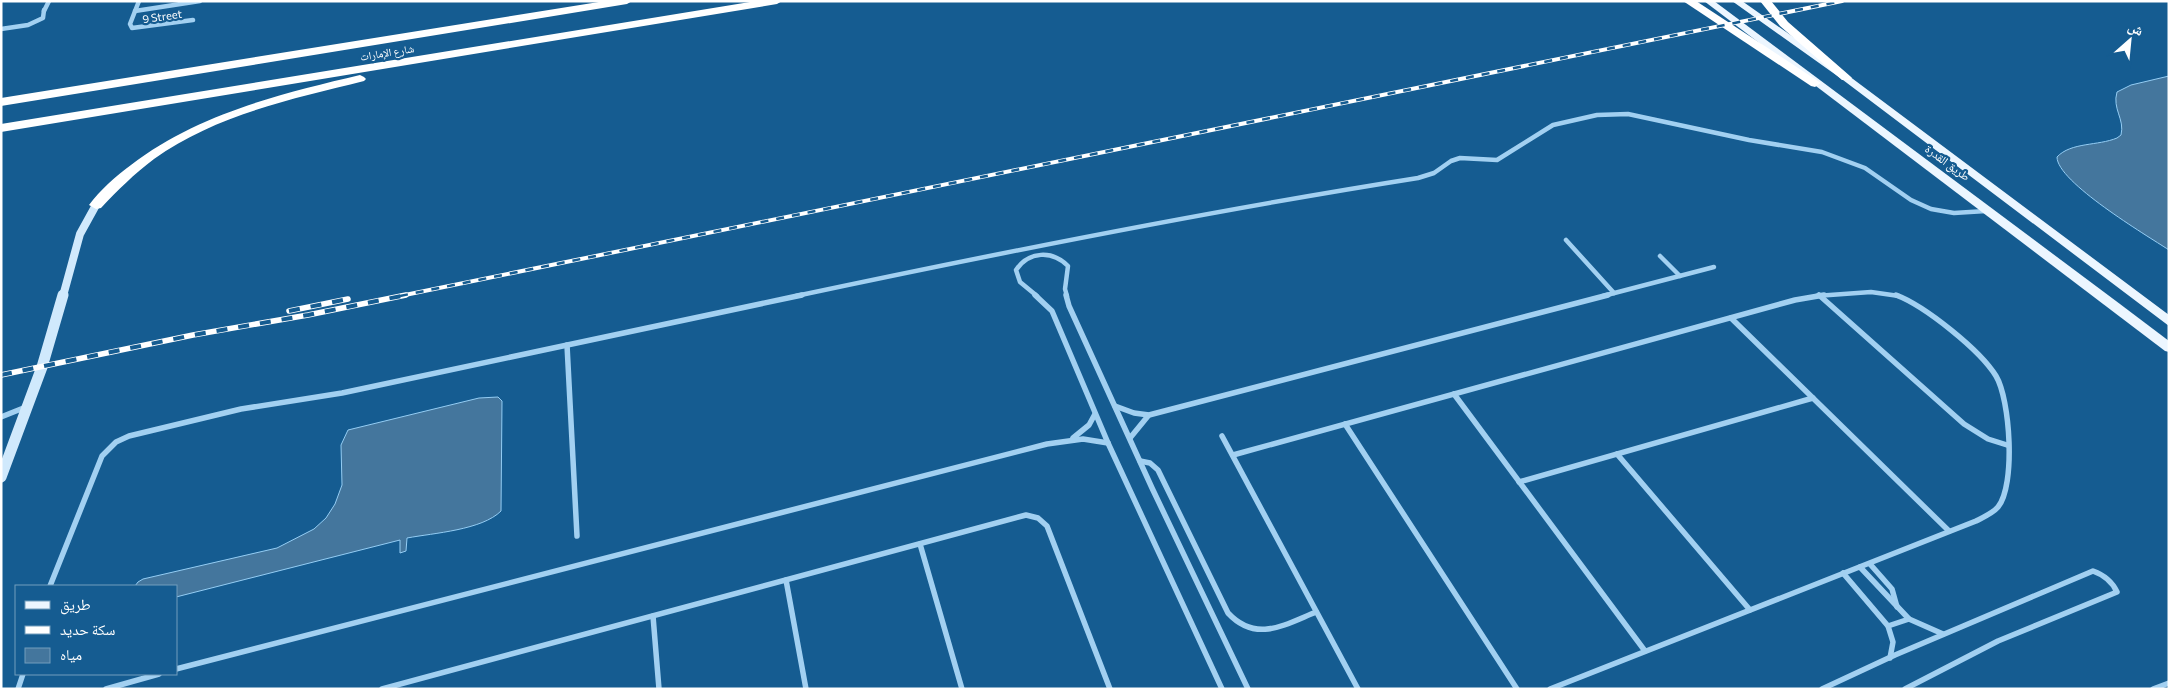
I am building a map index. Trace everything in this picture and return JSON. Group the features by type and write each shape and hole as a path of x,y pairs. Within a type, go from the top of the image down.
{"highway":[{"path":"505,21 602,1"},
{"name":"شارع الإمارات","path":"1,102 627,1"},
{"name":"شارع الإمارات","path":"1,128 777,1"},
{"path":"1688,1 1815,82"},
{"path":"1765,1 1784,24 1846,78"},
{"path":"96,205 120,179 151,155 188,134 222,119 332,85 498,52 531,42"}],"main road":[{"name":"طريق القدرة","path":"1708,1 1990,210 2169,348"},
{"name":"طريق القدرة","path":"1736,1 1846,78 2169,322"}],"street":[{"path":"1,29 37,22 43,18 44,10 50,1"},
{"name":"9 Street","path":"139,1 130,26 135,28 193,20"},
{"path":"135,11 200,1"},
{"path":"50,585 102,456 110,446 123,439 241,409 342,394 1017,249 1311,195 1418,178 1434,173 1460,158 1497,160 1553,125 1605,114 1638,115 1728,136 1822,152 1866,168 1912,200 1931,209 1954,214 1990,210"},
{"path":"1,477 54,331 77,240 84,222 96,205"},
{"path":"1566,240 1614,294"},
{"path":"1222,689 1108,443 1052,310 1041,297 1022,284 1016,275 1018,265 1027,258 1041,254 1054,256 1060,258 1068,266 1065,288 1068,306 1248,689"},
{"path":"1660,256 1680,276"},
{"path":"1115,405 1134,413 1149,415 1714,268"},
{"path":"1233,455 1818,295 1887,293 1904,297 1919,306 1980,358 1996,376 2003,388 2005,400 2008,482 2003,499 1998,507 1984,517 1870,564 1550,689"},
{"path":"1818,295 1964,424 1988,439 2007,445"},
{"path":"1731,318 1949,531"},
{"path":"567,345 577,536"},
{"path":"1454,394 1645,651"},
{"path":"1519,482 1813,398"},
{"path":"1,417 12,411 27,407"},
{"path":"1073,439 1089,425 1095,414"},
{"path":"1130,438 1149,415"},
{"path":"1345,424 1517,689"},
{"path":"1222,436 1358,689"},
{"path":"178,668 1073,439 1087,439 1108,443"},
{"path":"1617,454 1750,610"},
{"path":"1140,461 1150,463 1158,470 1228,613 1236,623 1249,629 1264,631 1316,612"},
{"path":"382,689 920,544 1019,515 1032,516 1047,526 1110,689"},
{"path":"920,544 962,689"},
{"path":"1870,564 1892,589 1898,608"},
{"path":"1860,567 1909,619 1919,626 1943,634"},
{"path":"1822,689 1943,634 2093,571 2109,579 2117,592 1998,641 1905,689"},
{"path":"1843,573 1888,626 1894,642 1890,658"},
{"path":"786,580 806,689"},
{"path":"653,616 659,689"},
{"path":"1888,626 1909,619"},
{"path":"18,689 22,675"},
{"path":"106,689 156,675"},
{"path":"2153,689 2169,683"}],"water":[{"path":"2169,76 2169,250 2123,221 2086,193 2061,168 2057,157 2070,149 2117,138 2121,135 2122,129 2116,104 2117,92 2131,85"},
{"path":"498,397 502,401 501,511 482,523 457,530 407,538 406,551 400,553 400,540 178,596 178,585 136,585 143,579 277,548 314,529 326,518 335,504 342,485 341,445 348,430 479,398"}],"railway":[{"path":"400,296 1842,1"},
{"path":"1,375 193,335 308,315 406,295"},
{"path":"289,311 348,299"}]}
